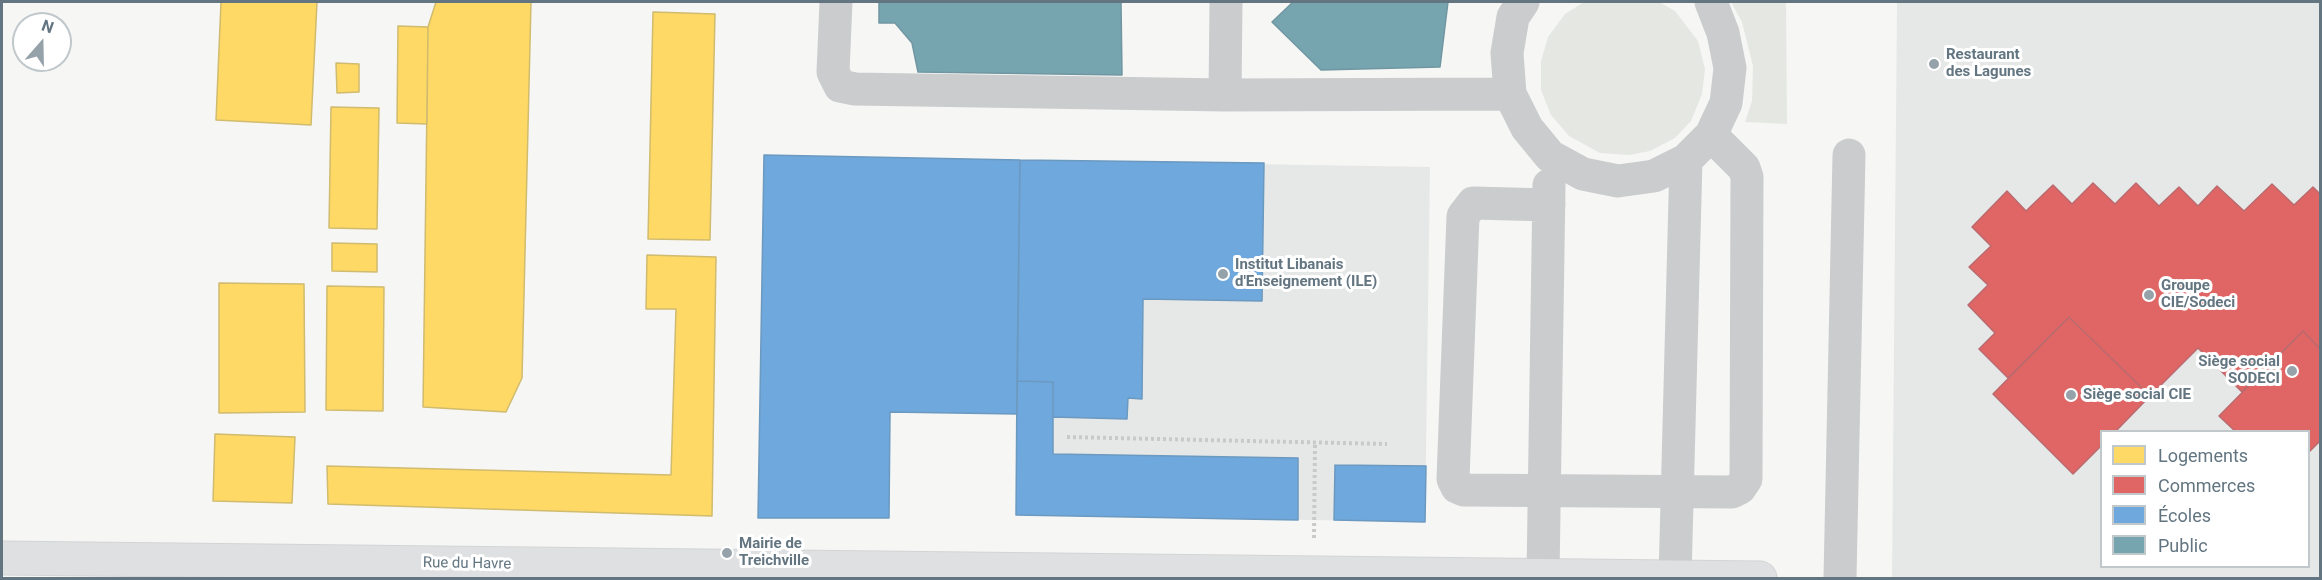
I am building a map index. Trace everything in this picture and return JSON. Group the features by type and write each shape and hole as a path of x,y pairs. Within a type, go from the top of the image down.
{"main road":[{"name":"Rue du Havre","path":"2,558 464,571 1760,579"}],"lane":[{"path":"836,2 833,72 840,86 855,89 1225,96 1510,94"},
{"path":"1225,96 1226,2"},
{"path":"1523,2 1513,17 1507,53 1510,94 1527,128 1550,156 1583,174 1618,181 1654,176 1686,160 1711,135 1726,103 1730,68 1723,33 1711,2"},
{"path":"1549,205 1473,203 1463,216 1453,479 1457,487 1464,490 1732,492 1740,488 1746,479 1747,177 1744,168 1711,135"},
{"path":"1840,579 1849,155"},
{"path":"1544,576 1550,156"},
{"path":"1675,578 1686,160"}],"path":[{"path":"1067,437 1387,444"},
{"path":"1313,576 1315,442"}],"shaded area":[{"path":"1584,2 1659,2 1675,11 1698,41 1705,69 1702,94 1691,121 1675,138 1650,151 1629,155 1600,153 1569,136 1551,115 1541,90 1541,61 1548,37 1565,14"},
{"path":"1731,2 1786,2 1787,124 1745,122 1752,101 1753,66 1742,22"},
{"path":"1897,2 2320,2 2320,578 1892,578"},
{"name":"Institut Libanais d'Enseignement (ILE)","path":"1020,160 1430,167 1425,522 1016,515"}],"building: Logements":[{"path":"221,2 317,2 311,125 216,120"},
{"path":"436,2 531,2 522,378 506,412 423,407 428,27"},
{"path":"653,12 715,14 710,240 648,239"},
{"path":"398,26 428,27 427,124 397,123"},
{"path":"336,63 359,64 359,92 337,93"},
{"path":"331,107 379,108 377,229 329,228"},
{"path":"332,243 377,244 377,272 332,271"},
{"path":"647,255 716,257 712,516 328,504 327,466 671,475 676,309 646,309"},
{"path":"219,283 304,284 305,412 219,413"},
{"path":"327,286 384,287 383,411 326,410"},
{"path":"215,434 295,437 292,503 213,501"}],"building: Commerces":[{"name":"Groupe CIE/Sodeci","path":"2093,183 2115,204 2136,183 2159,206 2179,187 2198,206 2217,186 2244,211 2272,184 2294,205 2313,187 2320,194 2320,349 2303,331 2242,392 2198,348 2150,396 2069,317 2008,378 1979,349 1995,333 1968,305 1988,285 1969,267 1991,246 1972,227 2007,191 2026,211 2053,185 2072,204"},
{"name":"Siège social CIE","path":"2069,317 2150,396 2117,430 2100,430 2100,447 2073,474 1993,394"},
{"name":"Siège social SODECI","path":"2303,331 2320,349 2320,441 2310,451 2310,430 2234,430 2219,416"}],"building: Écoles":[{"path":"764,155 1020,160 1017,414 890,412 889,518 758,518"},
{"path":"1020,160 1264,163 1262,301 1143,299 1142,399 1128,398 1127,419 1053,417 1053,382 1017,381"},
{"path":"1017,381 1053,382 1053,454 1298,458 1298,520 1016,515"},
{"path":"1335,465 1426,466 1425,522 1334,520"}],"building: Public":[{"path":"879,2 1121,2 1122,75 918,72 912,43 895,23 879,23"},
{"path":"1293,2 1448,2 1440,67 1321,70 1272,22"}],"place":[{"name":"Restaurant des Lagunes","path":"1934,64"},
{"name":"Institut Libanais d'Enseignement (ILE)","path":"1223,274"},
{"name":"Groupe CIE/Sodeci","path":"2149,295"},
{"name":"Siège social SODECI","path":"2292,371"},
{"name":"Siège social CIE","path":"2071,395"},
{"name":"Mairie de Treichville","path":"727,553"}]}
